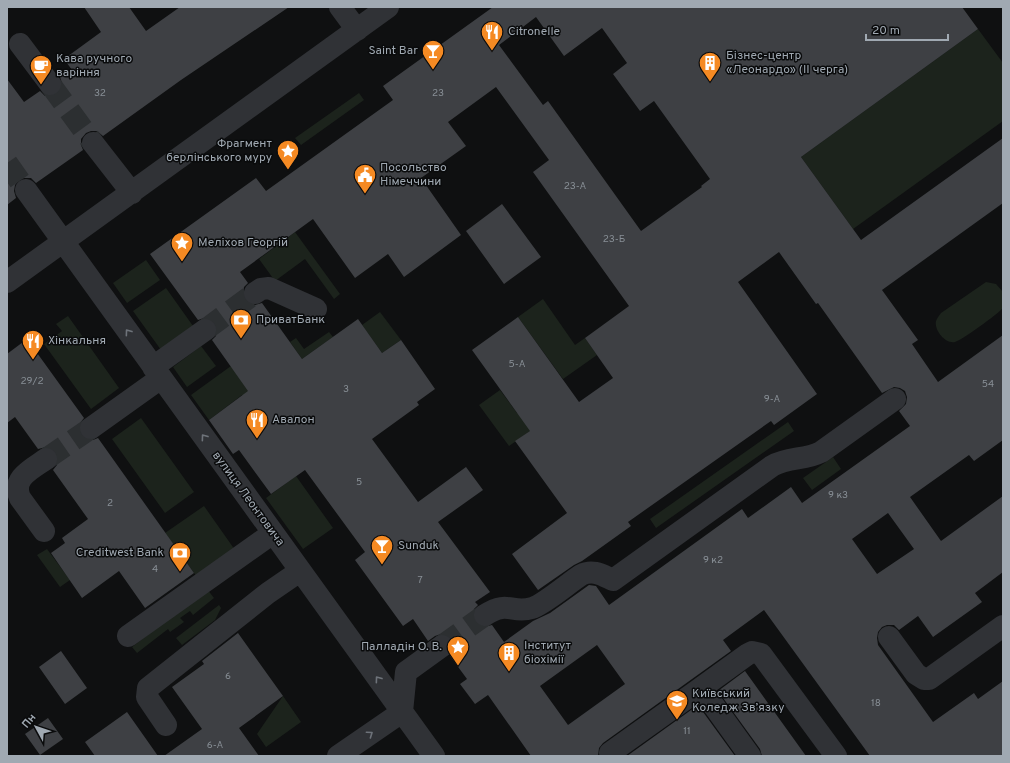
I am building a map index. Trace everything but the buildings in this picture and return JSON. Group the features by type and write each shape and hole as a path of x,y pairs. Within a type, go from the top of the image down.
{"street":[{"path":"340,7 357,30"},
{"path":"7,282 388,7"},
{"path":"20,44 50,84"},
{"path":"93,143 132,193"},
{"name":"вулиця Леонтовича","path":"26,190 434,756"},
{"path":"255,293 261,289 269,288 316,309"},
{"path":"91,428 205,330"},
{"path":"485,615 499,607 525,610 535,608 581,575 589,571 613,580 772,466 786,459 811,456 821,452 895,399"},
{"path":"44,531 20,498 17,486 24,475 46,459"},
{"path":"128,636 273,533"},
{"path":"166,725 147,697 148,688 268,593 300,571"},
{"path":"889,637 916,674 924,679 929,679 1003,626"},
{"path":"338,756 402,712 406,672 442,646"},
{"path":"610,753 752,652 762,654 836,756"},
{"path":"701,688 750,756"}],"shaded area":[{"path":"978,29 1003,63 1003,121 853,229 801,157"},
{"path":"359,93 364,100 301,145 295,138"},
{"path":"295,232 340,294 334,299 305,259 275,281 259,259"},
{"path":"146,260 160,280 127,303 113,283"},
{"path":"986,282 996,284 1003,292 1003,308 959,340 951,342 944,339 938,332 936,325 936,320 941,313"},
{"path":"166,288 193,326 161,350 133,311"},
{"path":"543,299 575,345 585,338 597,355 563,379 518,317"},
{"path":"380,312 401,340 382,353 362,325"},
{"path":"68,316 119,388 91,409 44,344 62,331 56,324"},
{"path":"329,332 333,337 302,359 290,342 296,338 304,349"},
{"path":"201,346 216,366 187,387 173,367"},
{"path":"231,366 252,395 242,395 209,420 191,395"},
{"path":"500,390 517,413 542,423 509,446 479,405"},
{"path":"141,418 194,492 165,513 112,439"},
{"path":"788,422 794,431 656,528 650,519"},
{"path":"833,457 841,469 812,490 803,478"},
{"path":"296,476 333,528 303,549 266,498"},
{"path":"204,506 235,550 197,577 165,533"},
{"path":"47,549 70,580 60,587 37,555"},
{"path":"207,589 214,598 193,615 190,611 180,618 184,622 170,632 168,629 137,653 132,647"},
{"path":"219,605 221,608 215,620 182,645 176,638"},
{"path":"283,696 301,722 266,747 257,734"}],"tunnel":[{"path":"50,84 93,143"},
{"path":"7,163 26,190"},
{"path":"205,330 255,293"},
{"path":"46,459 91,428"},
{"path":"442,646 485,615"}],"place":[{"name":"Citronelle","path":"492,52"},
{"name":"Saint Bar","path":"433,70"},
{"name":"Бізнес-центр «Леонардо» (II черга)","path":"710,82"},
{"name":"Кава ручного варіння","path":"41,86"},
{"name":"Фрагмент берлінського муру","path":"288,170"},
{"name":"Посольство Німеччини","path":"365,194"},
{"name":"Меліхов Георгій","path":"182,262"},
{"name":"ПриватБанк","path":"241,340"},
{"name":"Хінкальня","path":"33,360"},
{"name":"Авалон","path":"257,440"},
{"name":"Sunduk","path":"382,566"},
{"name":"Creditwest Bank","path":"180,572"},
{"name":"Палладін О. В.","path":"458,666"},
{"name":"Інститут біохімії","path":"509,672"},
{"name":"Київський Коледж Зв’язку","path":"677,720"}]}
